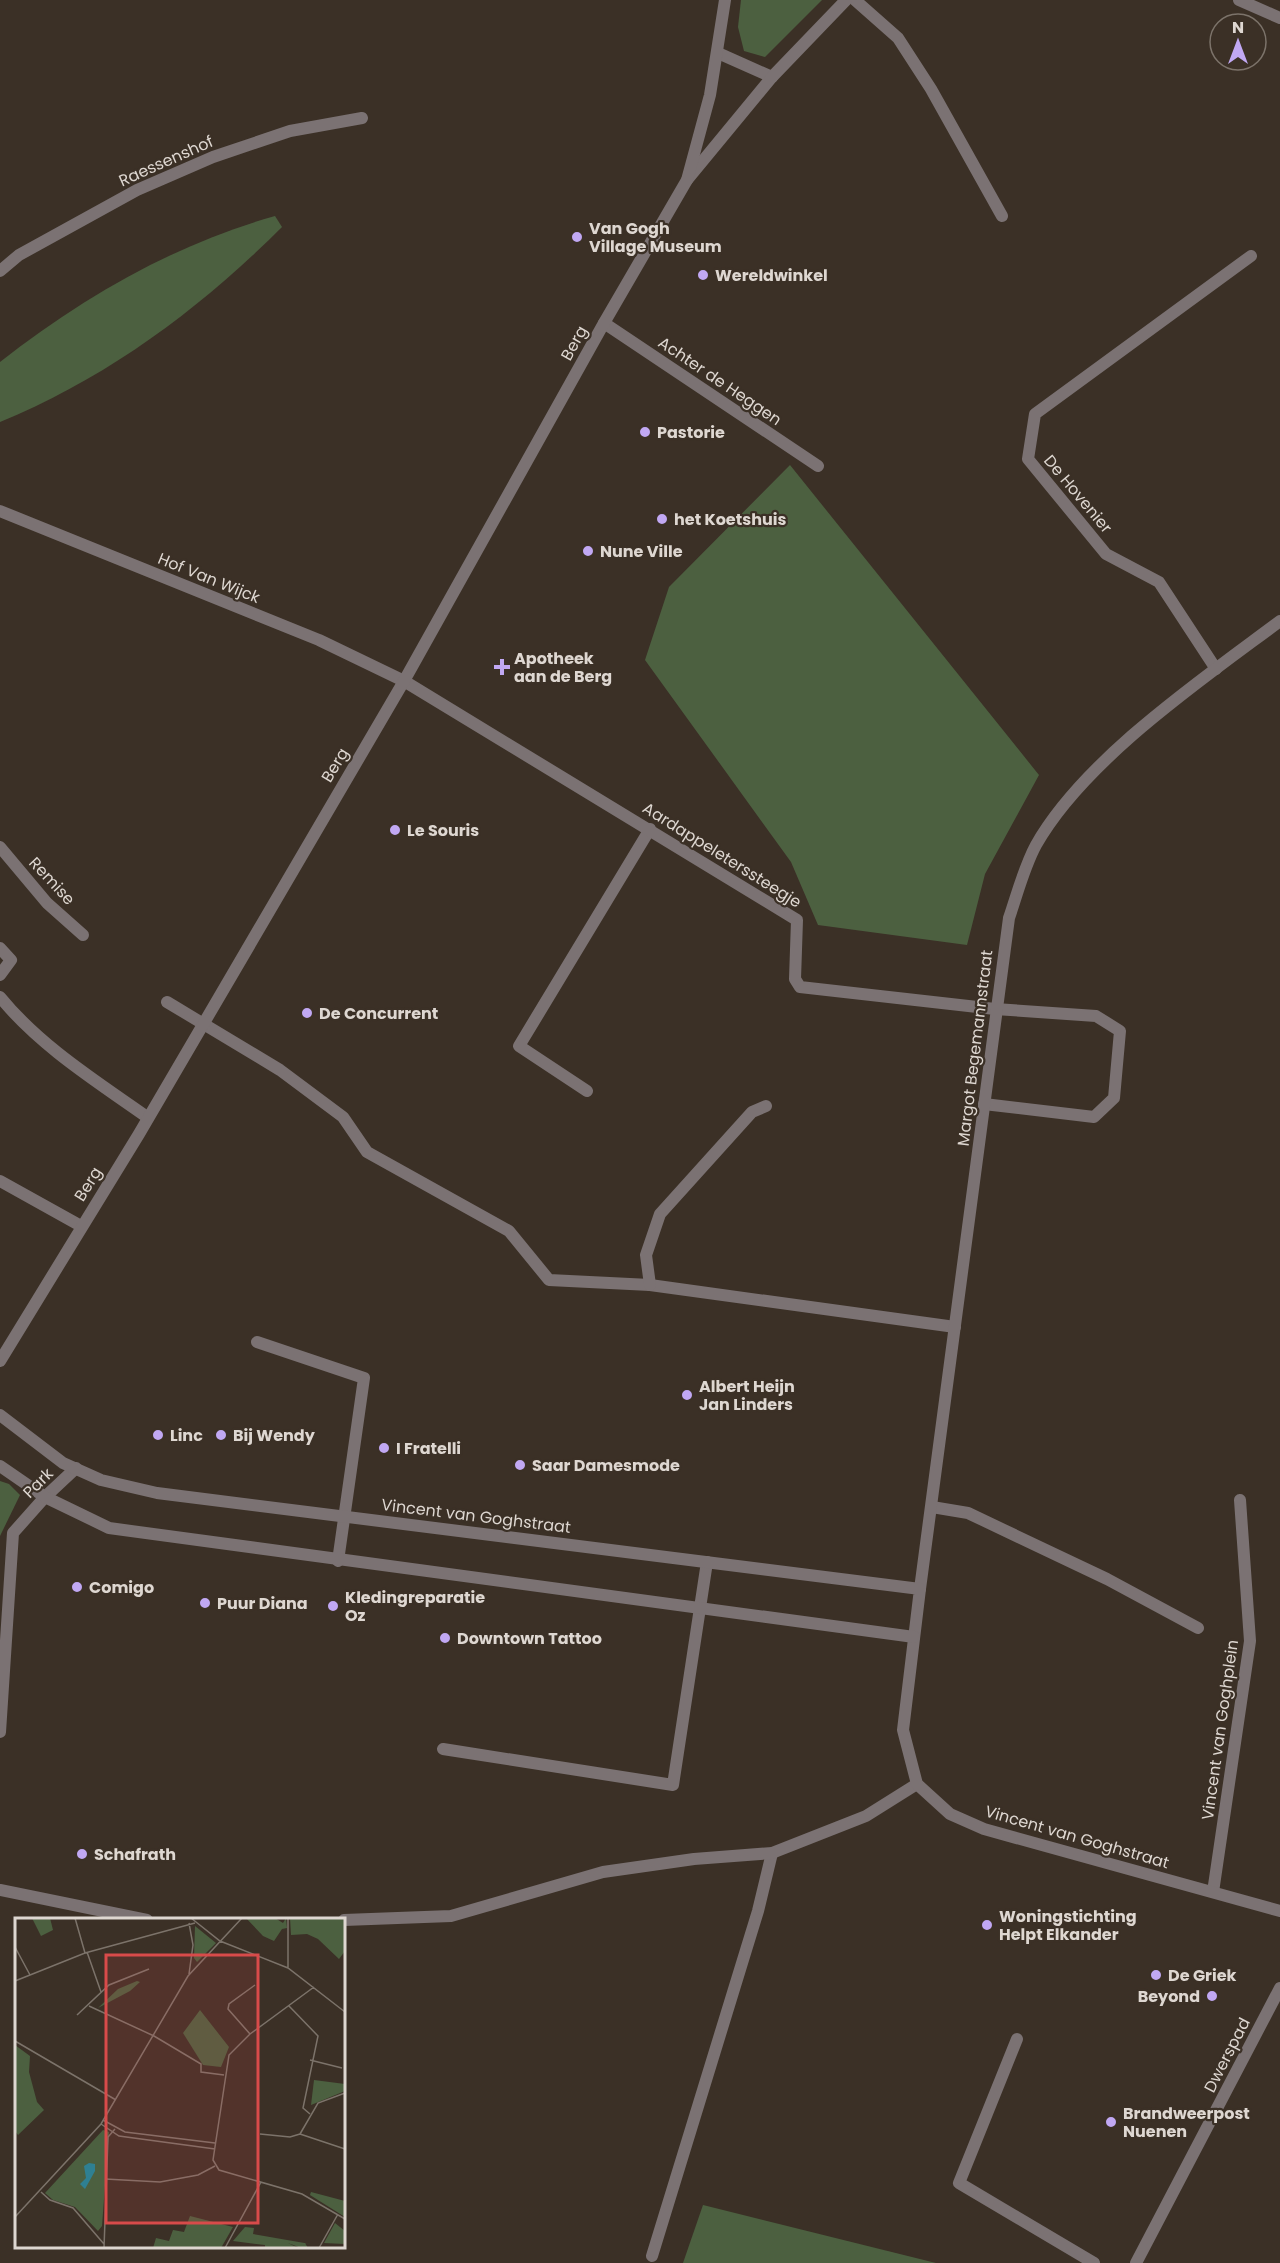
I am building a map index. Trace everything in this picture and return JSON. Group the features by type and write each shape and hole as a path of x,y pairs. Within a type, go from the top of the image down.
{"street":[{"name":"Berg","path":"687,180 710,95 725,0"},
{"name":"Berg","path":"0,1361 404,681 604,323 687,180 772,77 846,0"},
{"path":"855,0 898,38 931,89 1002,216"},
{"path":"1239,0 1280,18"},
{"path":"718,53 772,77"},
{"name":"Raessenshof","path":"0,271 20,255 137,190 213,157 290,131 362,118"},
{"name":"De Hovenier","path":"1216,669 1159,582 1106,554 1028,459 1035,414 1251,256"},
{"name":"Achter de Heggen","path":"604,323 818,466"},
{"name":"Hof Van Wijck","path":"0,511 320,640 404,681"},
{"name":"Margot Begemannstraat","path":"920,1589 995,1009 1009,918 1035,846 1073,794 1126,742 1280,621"},
{"name":"Aardappeleterssteegje","path":"404,681 797,920 795,979 800,987 995,1009"},
{"path":"586,1091 519,1046 650,829"},
{"name":"Remise","path":"0,847 46,903 83,935"},
{"path":"0,948 11,960 0,975"},
{"path":"0,997 11,1010 67,1060 147,1117"},
{"path":"167,1002 280,1070 344,1118 368,1152 510,1231 549,1280 650,1286 955,1327"},
{"path":"984,1104 1094,1118 1114,1098 1120,1031 1096,1016 995,1009"},
{"path":"650,1286 646,1255 660,1214 752,1112 766,1106"},
{"path":"0,1181 81,1226"},
{"path":"257,1342 364,1378 338,1561"},
{"name":"Vincent van Goghstraat","path":"0,1415 63,1463 101,1480 157,1493 920,1589"},
{"path":"0,1466 45,1497 109,1528 338,1561 914,1637"},
{"name":"Park","path":"0,1732 13,1533 45,1497 76,1468"},
{"name":"Vincent van Goghplein","path":"1213,1892 1250,1641 1240,1500"},
{"path":"932,1507 968,1513 1107,1579 1198,1628"},
{"path":"443,1749 673,1785 707,1562"},
{"path":"345,1920 451,1916 603,1872 694,1859 772,1853 866,1816 917,1784 903,1730 920,1589"},
{"name":"Vincent van Goghstraat","path":"917,1784 950,1814 984,1829 1280,1911"},
{"path":"652,2256 758,1911 772,1853"},
{"path":"0,1890 137,1918"},
{"name":"Dwerspad","path":"1136,2263 1280,1988"},
{"path":"1017,2039 959,2183 1094,2263"}],"green space":[{"path":"741,0 822,0 765,57 744,51 738,27"},
{"path":"275,216 282,227 251,257 185,313 115,363 0,422 0,362 31,338 97,295 165,258 237,228"},
{"path":"790,465 1039,775 985,874 967,945 818,925 791,862 645,660 669,587"},
{"path":"0,1481 9,1484 20,1495 0,1536"},
{"path":"703,2205 936,2263 683,2263"}],"place":[{"name":"Van Gogh Village Museum","path":"577,237"},
{"name":"Wereldwinkel","path":"703,275"},
{"name":"Pastorie","path":"645,432"},
{"name":"het Koetshuis","path":"662,519"},
{"name":"Nune Ville","path":"588,551"},
{"name":"Apotheek aan de Berg","path":"502,667"},
{"name":"Le Souris","path":"395,830"},
{"name":"De Concurrent","path":"307,1013"},
{"name":"Albert Heijn Jan Linders","path":"687,1395"},
{"name":"Linc","path":"158,1435"},
{"name":"Bij Wendy","path":"221,1435"},
{"name":"I Fratelli","path":"384,1448"},
{"name":"Saar Damesmode","path":"520,1465"},
{"name":"Comigo","path":"77,1587"},
{"name":"Puur Diana","path":"205,1603"},
{"name":"Kledingreparatie Oz","path":"333,1606"},
{"name":"Downtown Tattoo","path":"445,1638"},
{"name":"Schafrath","path":"82,1854"},
{"name":"Woningstichting Helpt Elkander","path":"987,1925"},
{"name":"De Griek","path":"1156,1975"},
{"name":"Beyond","path":"1212,1996"},
{"name":"Brandweerpost Nuenen","path":"1111,2122"}]}
